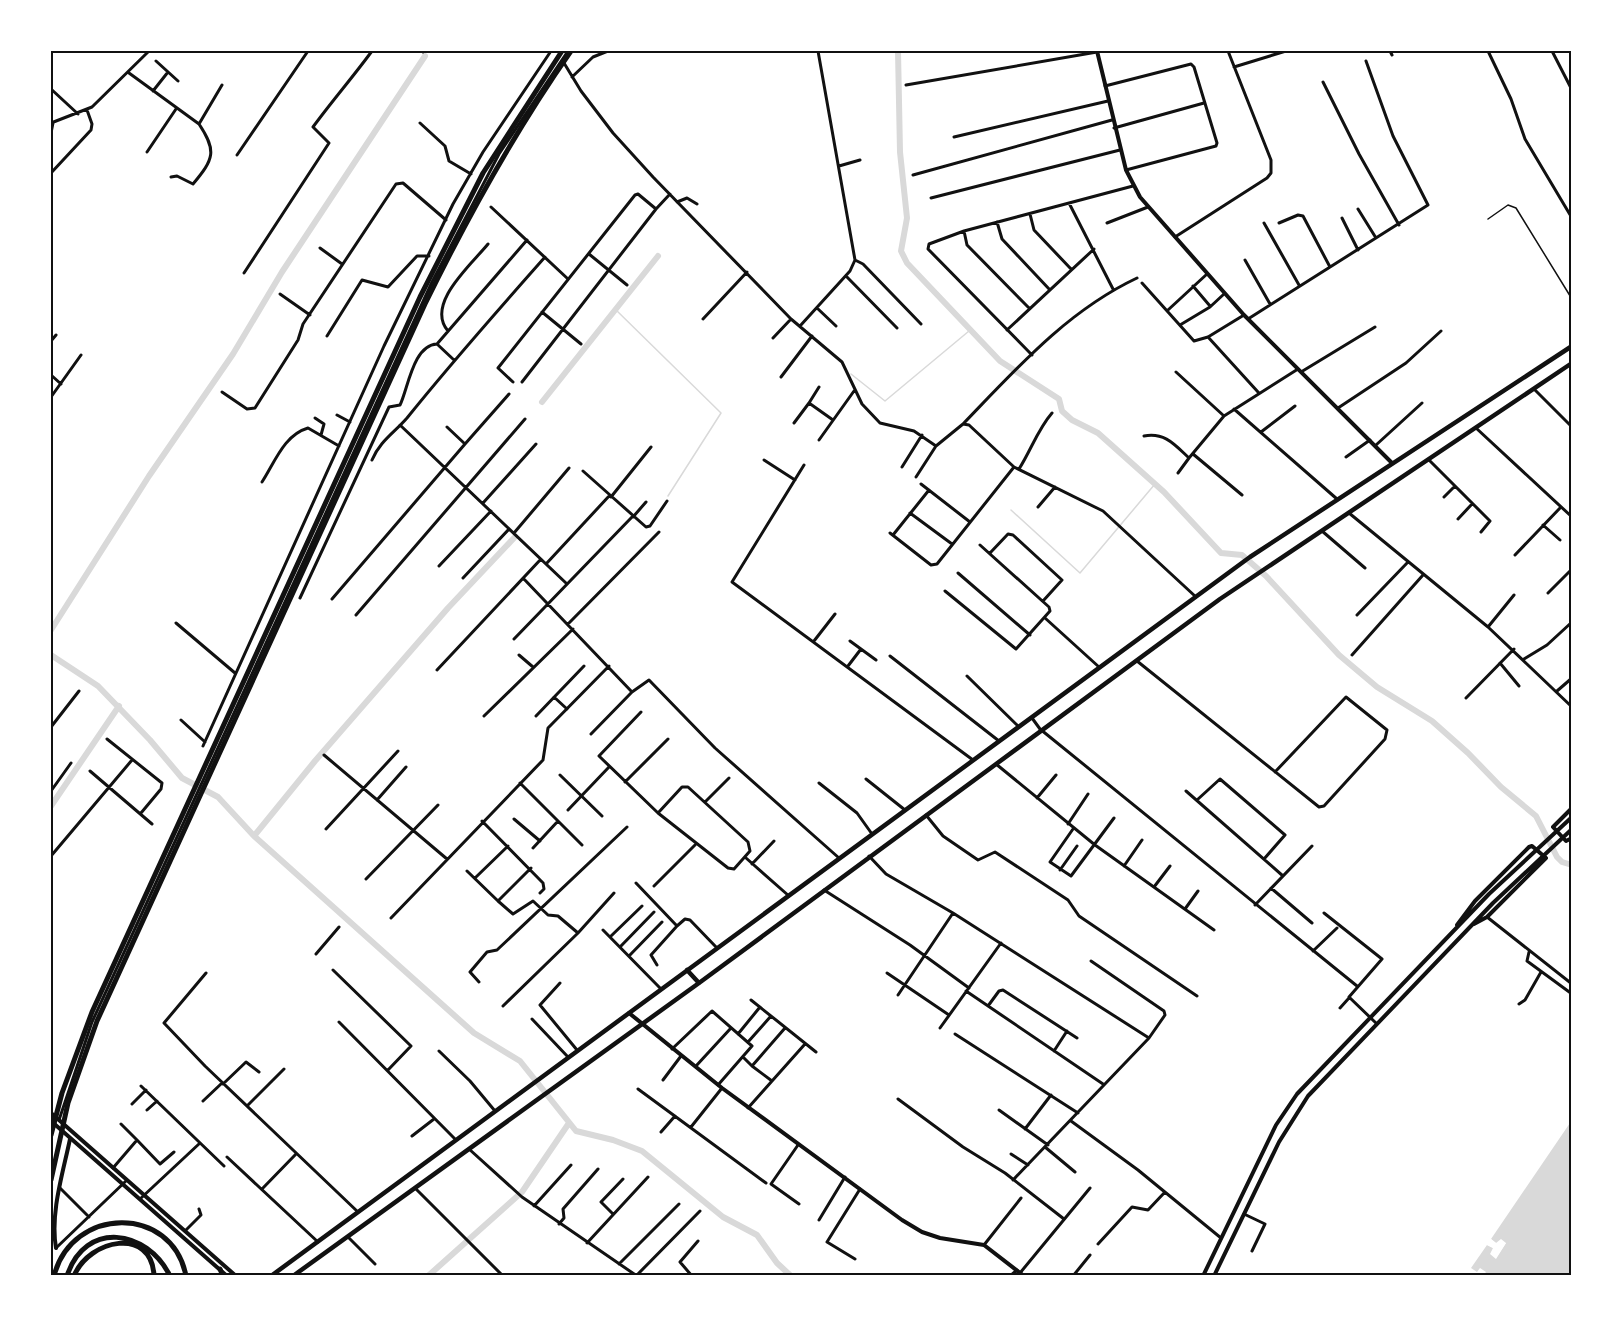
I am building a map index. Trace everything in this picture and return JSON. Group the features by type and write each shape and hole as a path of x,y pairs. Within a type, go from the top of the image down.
{"highway":[{"path":"51,1135 62,1093 92,1012 420,297 483,173 562,51"},
{"path":"51,1180 68,1103 97,1021 424,304 495,170 569,51"},
{"path":"54,1276 66,1250 91,1229 116,1222 150,1229 162,1236 175,1249 186,1276"},
{"path":"67,1276 73,1262 88,1246 104,1238 132,1245 146,1254 153,1266 154,1276"},
{"path":"74,1276 81,1263 91,1252 117,1240 129,1238 146,1246 160,1259 170,1276"},
{"path":"220,1269 225,1276"}],"main road":[{"path":"1097,52 1114,128 1132,186 1224,294 1392,463"},
{"path":"271,1276 1250,557 1572,346"},
{"path":"293,1276 535,1102 1040,729 1247,580 1572,363"},
{"path":"1572,808 1553,827 1566,841 1572,838"},
{"path":"1203,1276 1284,1111 1310,1079 1489,894 1572,817"},
{"path":"1214,1276 1298,1109 1493,903 1572,829"},
{"path":"1450,935 1475,901 1532,846 1546,860 1487,917 1471,926"},
{"path":"687,970 699,982"},
{"path":"629,1013 748,1108 922,1232 984,1245 1020,1273"},
{"path":"51,1113 113,1168 125,1182"},
{"path":"51,1121 70,1139 125,1182 220,1269"},
{"path":"56,1248 54,1232 70,1139"},
{"path":"142,1197 236,1276"}],"street":[{"path":"51,133 52,123 87,110 129,73 149,51"},
{"path":"237,155 308,51"},
{"path":"244,273 329,143 313,128 345,82 354,76 372,51"},
{"path":"181,720 204,744 349,423 446,220 471,174 551,51"},
{"path":"556,51 613,133 791,319 842,362 854,392 880,423 922,435 936,446"},
{"path":"59,1120 92,1022 363,430 468,211 505,146 561,59 569,51"},
{"path":"572,77 593,57 608,51"},
{"path":"800,326 846,276 855,260 818,51"},
{"path":"1175,237 1267,178 1271,173 1270,160 1227,51"},
{"path":"1234,67 1286,51"},
{"path":"1488,51 1511,99 1525,139 1572,218"},
{"path":"1552,51 1572,90"},
{"path":"906,85 1097,52"},
{"path":"1142,283 1194,341 1208,337 1270,304 1428,205 1393,136 1366,60"},
{"path":"156,61 178,81"},
{"path":"1105,86 1188,63 1194,67 1216,146 1126,170"},
{"path":"153,91 168,72"},
{"path":"129,73 199,124 212,147 210,159 193,184 177,176 171,177"},
{"path":"1323,82 1359,154 1399,225"},
{"path":"199,124 222,85"},
{"path":"51,89 78,114"},
{"path":"954,137 1108,101"},
{"path":"1114,128 1204,103"},
{"path":"147,152 176,109"},
{"path":"51,173 90,130 92,123 87,110"},
{"path":"913,175 1112,120"},
{"path":"420,123 445,146 449,161 471,174"},
{"path":"931,198 1120,150"},
{"path":"838,166 860,160"},
{"path":"222,392 247,409 255,408 298,340 310,315 396,184 400,182 446,220"},
{"path":"1032,355 928,249 932,241 1132,186"},
{"path":"513,382 498,368 635,195 638,194 656,209"},
{"path":"522,382 670,194"},
{"path":"677,202 687,198 697,204"},
{"path":"1069,203 1113,289"},
{"path":"491,207 568,279"},
{"path":"1107,223 1148,207"},
{"path":"1358,209 1377,238"},
{"path":"1030,214 1034,230 1071,269"},
{"path":"1279,223 1298,215 1303,216 1330,267"},
{"path":"1342,218 1358,250"},
{"path":"997,222 1002,239 1050,290"},
{"path":"1264,223 1299,285"},
{"path":"964,231 967,245 1029,308"},
{"path":"300,598 389,408 400,405 409,384 412,365 430,345 437,344 527,240"},
{"path":"448,331 440,322 440,310 447,294 488,244"},
{"path":"320,248 343,265"},
{"path":"1007,330 1094,249"},
{"path":"589,253 627,285"},
{"path":"327,336 362,279 388,287 417,256 429,256"},
{"path":"372,460 382,442 400,425 545,257"},
{"path":"855,260 863,264 921,324"},
{"path":"1245,260 1270,304"},
{"path":"703,319 747,272"},
{"path":"1168,310 1207,274"},
{"path":"846,276 897,328"},
{"path":"916,477 936,446 963,424 1019,366 1073,316 1113,289 1137,278"},
{"path":"1193,286 1210,306"},
{"path":"280,294 310,315"},
{"path":"1180,325 1224,294"},
{"path":"817,308 836,326"},
{"path":"542,312 581,344"},
{"path":"773,338 791,319"},
{"path":"1178,473 1224,416 1258,392 1375,327"},
{"path":"1338,408 1406,363 1441,331"},
{"path":"51,341 56,334"},
{"path":"781,377 812,336"},
{"path":"1208,337 1258,392"},
{"path":"437,344 454,360"},
{"path":"51,397 81,355"},
{"path":"1176,372 1224,416"},
{"path":"51,375 61,384"},
{"path":"794,423 819,387"},
{"path":"1534,389 1572,427"},
{"path":"819,440 854,392"},
{"path":"332,599 509,394"},
{"path":"808,403 834,421"},
{"path":"1376,445 1422,403"},
{"path":"1261,432 1295,406"},
{"path":"1234,409 1337,499"},
{"path":"1019,469 1035,446 1043,424 1052,413"},
{"path":"338,415 349,423 377,435"},
{"path":"315,418 324,424 321,435"},
{"path":"356,615 525,419"},
{"path":"963,424 974,428 1014,467 1085,500 1118,523 1196,597"},
{"path":"400,425 567,584"},
{"path":"447,427 465,444"},
{"path":"262,482 287,441 306,428 339,446"},
{"path":"1476,428 1572,518"},
{"path":"1144,436 1155,434 1163,436 1189,458"},
{"path":"902,468 922,435"},
{"path":"1346,457 1370,440"},
{"path":"483,503 536,444"},
{"path":"546,564 610,496 651,447"},
{"path":"1193,454 1242,495"},
{"path":"1427,459 1490,521 1481,531"},
{"path":"764,460 795,480"},
{"path":"804,465 732,582 974,761"},
{"path":"929,490 891,534 931,565 937,564 1014,467"},
{"path":"514,533 569,468"},
{"path":"584,471 632,517 648,527 667,501"},
{"path":"921,484 970,522"},
{"path":"1443,497 1455,486"},
{"path":"1038,507 1055,487"},
{"path":"514,639 645,502"},
{"path":"1458,519 1472,504"},
{"path":"1515,555 1560,507"},
{"path":"439,566 491,511"},
{"path":"1348,512 1514,649 1572,707"},
{"path":"910,513 952,544"},
{"path":"1543,525 1560,540"},
{"path":"463,578 509,529"},
{"path":"1321,530 1365,568"},
{"path":"568,624 659,532"},
{"path":"990,554 1011,534 1062,580 1043,601"},
{"path":"945,591 1012,647 1020,647 1045,618 1050,611 1043,601 980,545"},
{"path":"437,670 541,559"},
{"path":"1357,615 1408,562"},
{"path":"1548,593 1572,569"},
{"path":"958,573 1030,635"},
{"path":"1352,655 1423,575"},
{"path":"523,578 632,692"},
{"path":"1488,627 1514,595"},
{"path":"814,641 835,614"},
{"path":"1045,618 1099,667"},
{"path":"1524,659 1547,645 1572,622"},
{"path":"177,623 235,673"},
{"path":"484,716 573,628"},
{"path":"849,641 876,660"},
{"path":"1466,698 1514,649"},
{"path":"848,666 861,650"},
{"path":"519,655 533,668"},
{"path":"890,656 999,741"},
{"path":"1135,660 1318,807 1324,806 1388,735 1387,730 1348,697 1343,698 1275,772"},
{"path":"1500,663 1519,686"},
{"path":"536,716 585,666"},
{"path":"391,918 546,757 546,732 609,666"},
{"path":"968,676 1019,727"},
{"path":"1557,691 1572,678"},
{"path":"591,734 632,692 649,680 716,748 839,859"},
{"path":"51,727 79,691"},
{"path":"554,697 567,709"},
{"path":"641,712 599,756 658,813 695,845 702,845 731,870 746,858 750,851 748,842 685,786 658,813"},
{"path":"1031,718 1040,729 1357,986"},
{"path":"213,725 224,734"},
{"path":"107,739 163,786 141,813"},
{"path":"625,782 668,739"},
{"path":"326,829 398,751"},
{"path":"324,755 447,859"},
{"path":"51,856 132,760"},
{"path":"51,791 71,763"},
{"path":"994,763 1095,845 1214,930"},
{"path":"568,810 609,766"},
{"path":"377,800 406,767"},
{"path":"90,771 152,824"},
{"path":"560,775 602,816"},
{"path":"1037,798 1056,775"},
{"path":"705,802 729,778"},
{"path":"866,779 906,810"},
{"path":"1197,800 1220,779 1276,827 1285,837 1264,859"},
{"path":"519,783 582,846"},
{"path":"819,783 857,813 872,834"},
{"path":"1186,791 1283,876"},
{"path":"1068,824 1088,794"},
{"path":"366,879 438,805"},
{"path":"926,815 944,836 978,860 995,852 1068,900 1078,916 1197,996"},
{"path":"1073,828 1050,861 1060,870 1072,876 1114,818"},
{"path":"514,819 540,841"},
{"path":"482,821 531,868 545,886 540,893"},
{"path":"533,848 558,821"},
{"path":"479,982 471,975 471,970 488,952 496,950 627,827"},
{"path":"1124,866 1142,840"},
{"path":"752,864 774,842"},
{"path":"654,886 695,845"},
{"path":"475,878 508,846"},
{"path":"1060,870 1077,846"},
{"path":"1255,905 1312,846"},
{"path":"869,856 886,874 953,912 1149,1038"},
{"path":"746,858 789,896"},
{"path":"1154,887 1170,866"},
{"path":"498,901 531,868"},
{"path":"467,871 513,914 531,901 551,916 558,916 578,933"},
{"path":"636,883 677,926"},
{"path":"1271,888 1312,923"},
{"path":"823,890 924,955 988,1006 1103,1084"},
{"path":"1185,909 1198,891"},
{"path":"502,1006 578,933 614,892"},
{"path":"610,937 642,906"},
{"path":"620,947 654,912"},
{"path":"898,995 953,912"},
{"path":"1324,913 1382,959 1340,1008"},
{"path":"1487,917 1572,984"},
{"path":"657,965 651,955 685,919 690,920 717,948"},
{"path":"629,956 662,922"},
{"path":"316,954 339,927"},
{"path":"1313,951 1337,928"},
{"path":"603,930 661,989"},
{"path":"940,1028 1001,943"},
{"path":"1529,952 1527,961 1572,993"},
{"path":"1013,1180 1149,1038 1164,1019 1164,1011 1091,961"},
{"path":"333,970 411,1046 388,1070"},
{"path":"1519,1004 1525,1000 1541,972"},
{"path":"206,973 164,1023 222,1083 358,1212"},
{"path":"887,973 949,1015"},
{"path":"560,983 540,1005 577,1050"},
{"path":"988,1006 999,991 1003,990 1077,1038"},
{"path":"1349,998 1377,1024"},
{"path":"751,1000 816,1052"},
{"path":"738,1034 760,1007"},
{"path":"672,1049 710,1011 748,1042 751,1048 691,1127"},
{"path":"748,1042 771,1016"},
{"path":"532,1020 568,1057"},
{"path":"339,1022 388,1070 386,1072 456,1140"},
{"path":"694,1067 731,1028"},
{"path":"752,1065 785,1028"},
{"path":"1054,1051 1067,1031"},
{"path":"955,1034 1078,1113"},
{"path":"748,1108 804,1044"},
{"path":"439,1051 470,1081 495,1111"},
{"path":"663,1080 681,1056"},
{"path":"742,1057 772,1081"},
{"path":"203,1101 246,1062 259,1072"},
{"path":"247,1106 284,1069"},
{"path":"141,1086 224,1166"},
{"path":"638,1089 766,1183"},
{"path":"132,1104 146,1090"},
{"path":"1025,1129 1051,1095"},
{"path":"898,1099 963,1147 1013,1180 1064,1220"},
{"path":"147,1110 157,1101"},
{"path":"999,1110 1047,1146 1075,1172"},
{"path":"661,1132 675,1116"},
{"path":"412,1136 435,1119"},
{"path":"1071,1121 1166,1192 1221,1238"},
{"path":"121,1124 160,1164 174,1152"},
{"path":"113,1168 137,1140"},
{"path":"142,1197 200,1143"},
{"path":"798,1145 771,1184 799,1204"},
{"path":"469,1149 514,1191 636,1276 700,1212"},
{"path":"262,1190 296,1154"},
{"path":"1011,1154 1028,1165"},
{"path":"227,1157 318,1242"},
{"path":"534,1206 571,1166"},
{"path":"559,1224 564,1218 562,1211 598,1169"},
{"path":"587,1243 648,1177"},
{"path":"819,1220 845,1178"},
{"path":"613,1214 601,1202 623,1179"},
{"path":"56,1248 125,1182"},
{"path":"414,1187 503,1276"},
{"path":"60,1188 89,1218"},
{"path":"1010,1276 1020,1273 1090,1188"},
{"path":"855,1259 827,1242 860,1189"},
{"path":"1098,1244 1132,1207 1148,1210 1166,1192"},
{"path":"984,1245 1021,1198"},
{"path":"619,1264 679,1204"},
{"path":"185,1231 201,1215 199,1209"},
{"path":"1244,1214 1265,1224 1252,1251"},
{"path":"346,1236 375,1264"},
{"path":"692,1276 680,1262 698,1241"},
{"path":"1073,1276 1090,1255"}],"lane":[{"path":"1488,219 1508,205 1516,207 1572,299"}],"shaded area":[{"path":"1572,1120 1572,1276 1483,1276 1486,1272 1480,1268 1477,1272 1471,1268 1487,1245 1493,1248 1496,1258 1506,1243 1496,1243 1491,1239"}],"pier":[{"path":"1491,1239 1496,1243 1501,1239 1506,1243 1496,1259 1490,1254 1493,1248 1487,1245","holes":["1489,1242 1495,1246 1502,1244 1495,1254 1495,1247"]}],"waterway":[{"path":"898,51 900,152 907,218 901,251 907,263 1000,361 1059,399 1062,411 1072,420 1098,433 1164,492 1221,553 1242,555 1266,576 1339,655 1377,687 1432,721 1468,753 1501,787 1536,816 1557,857 1562,862 1572,865"},
{"path":"51,630 149,476 233,354 282,272 425,56"},
{"path":"542,402 658,256"},
{"path":"615,309 721,413 668,496"},
{"path":"851,374 885,401 969,331"},
{"path":"1011,510 1080,573 1155,484"},
{"path":"254,836 315,761 448,608 514,538"},
{"path":"51,655 98,686 150,740 182,778 218,797 254,836 474,1033 520,1061 576,1131 613,1140 642,1151 723,1217 757,1235 777,1263 791,1276"},
{"path":"51,806 119,706"},
{"path":"428,1276 522,1192 569,1123"}]}
